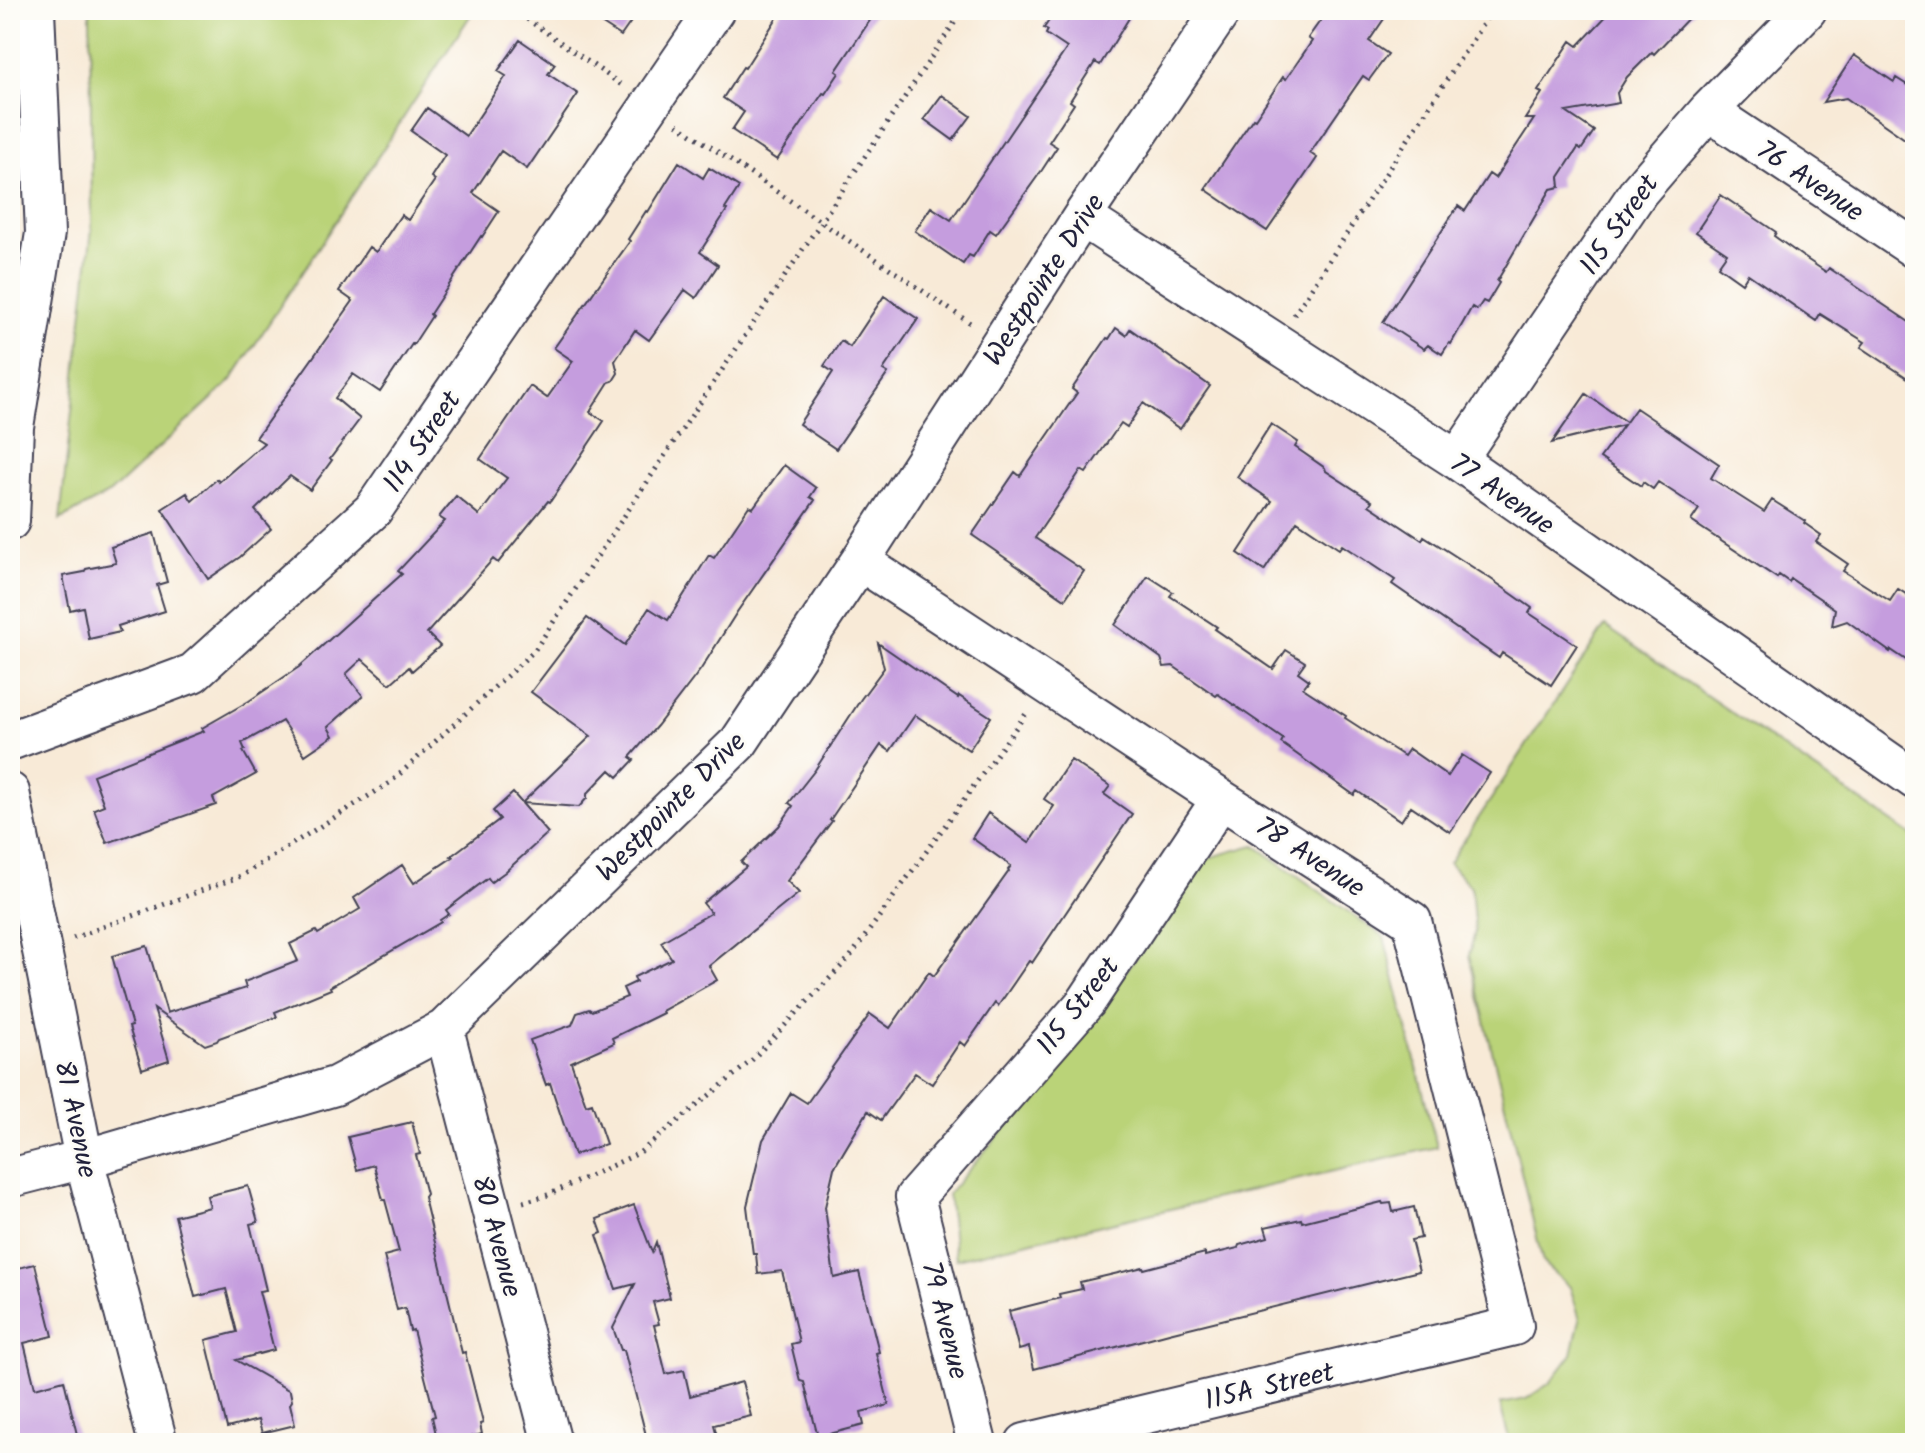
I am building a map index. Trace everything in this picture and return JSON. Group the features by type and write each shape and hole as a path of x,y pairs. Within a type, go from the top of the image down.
{"street":[{"path":"10,521 14,427 45,233 35,10"},
{"name":"114 Street","path":"10,741 193,673 373,510 715,10"},
{"name":"Westpointe Drive","path":"10,1178 335,1086 444,1029 739,742 1082,217 1222,10"},
{"name":"115 Street","path":"1457,460 1639,191 1708,111 1807,10"},
{"name":"76 Avenue","path":"1708,111 1915,249"},
{"name":"77 Avenue","path":"1082,217 1457,460 1915,780"},
{"name":"78 Avenue","path":"860,561 1412,921 1514,1326"},
{"name":"81 Avenue","path":"10,792 84,1159 158,1443"},
{"name":"115 Street","path":"915,1197 1086,1002 1221,799"},
{"name":"80 Avenue","path":"444,1029 552,1443"},
{"name":"79 Avenue","path":"915,1197 977,1443"},
{"name":"115A Street","path":"1025,1443 1514,1326"}],"path":[{"path":"514,10 1001,343"},
{"path":"41,947 241,876 391,782 534,651 963,10"},
{"path":"1279,344 1299,305 1492,10"},
{"path":"492,1211 548,1195 639,1153 750,1062 850,957 1028,710 1044,683"}],"green space":[{"path":"90,10 474,10 231,381 110,493 60,520 92,228"},
{"path":"1605,626 1915,838 1915,1437 1891,1443 1510,1443 1500,1404 1526,1399 1550,1383 1572,1354 1580,1319 1570,1287 1543,1263 1469,955 1475,932 1471,887 1449,863"},
{"path":"1254,845 1384,937 1437,1147 956,1259 948,1194 1069,1053 1204,859"}],"building":[{"path":"581,10 639,10 621,36"},
{"path":"782,10 877,10 836,71 839,73 825,94 777,160 732,130 744,112 723,98"},
{"path":"1056,10 1134,10 1100,65 1095,62 1070,101 1074,104 1049,142 1057,147 1042,170 996,234 990,230 973,257 969,255 963,264 915,231 931,207 951,220 1067,48 1046,34 1048,30 1044,28"},
{"path":"1331,10 1390,10 1369,41 1388,54 1369,80 1363,76 1310,153 1317,158 1267,231 1205,189 1283,77 1286,79 1312,41 1308,38"},
{"path":"1612,10 1696,10 1627,77 1617,93 1619,103 1566,112 1594,131 1581,150 1578,148 1559,177 1560,187 1551,189 1487,303 1483,301 1477,310 1472,307 1442,354 1428,345 1424,349 1383,322 1458,206 1465,211 1489,174 1495,178 1534,119 1525,119 1542,93 1538,91 1571,41 1578,46"},
{"path":"520,40 555,64 548,74 578,94 527,169 501,151 473,193 499,211 380,392 353,374 335,398 360,419 310,490 290,476 255,510 271,529 240,557 208,579 162,509 187,493 192,501 264,443 256,438 353,301 339,291 369,247 376,252 401,215 408,220 435,180 431,177 445,155 411,131 427,108 466,136 506,76 498,71"},
{"path":"1854,55 1894,82 1896,78 1915,90 1915,146 1846,98 1823,102"},
{"path":"942,95 971,116 953,140 924,119"},
{"path":"679,162 703,178 709,168 739,187 700,252 718,265 696,298 685,290 649,340 635,330 615,361 618,373 590,412 604,421 550,502 498,563 493,559 427,633 440,646 412,671 409,667 390,684 362,659 346,674 363,696 328,727 333,736 305,755 282,721 242,743 256,774 213,798 216,805 107,843 94,809 104,805 93,775 204,731 202,728 299,667 402,574 398,571 445,521 439,517 456,496 479,515 507,478 480,459 530,386 547,398 573,361 554,348 630,241 628,239"},
{"path":"1721,195 1776,232 1774,236 1802,256 1826,272 1829,268 1915,326 1915,383 1861,347 1865,342 1820,314 1816,321 1748,274 1742,283 1718,266 1727,253 1696,232"},
{"path":"884,296 918,319 883,370 888,373 836,449 799,424 833,372 824,366 841,341 850,347"},
{"path":"1116,328 1126,335 1130,329 1210,386 1180,429 1143,403 1127,427 1121,423 1086,473 1081,470 1035,538 1084,571 1065,599 972,535 1015,472 1020,476 1077,393 1072,389"},
{"path":"1586,394 1626,422 1636,408 1719,464 1711,478 1764,512 1772,500 1805,521 1821,535 1816,542 1848,564 1843,571 1890,601 1898,589 1915,600 1915,666 1847,621 1832,626 1835,609 1791,579 1789,582 1779,575 1777,578 1691,521 1699,509 1658,482 1653,489 1643,482 1641,486 1600,458 1624,425 1552,443"},
{"path":"1271,424 1298,442 1295,447 1326,471 1372,501 1369,505 1422,540 1424,536 1491,579 1532,608 1529,613 1577,645 1551,685 1502,653 1499,658 1392,584 1395,580 1342,545 1339,549 1297,521 1264,571 1238,553 1272,501 1237,477"},
{"path":"784,465 816,488 810,497 815,500 701,669 630,757 634,760 618,777 610,770 579,807 522,803 591,736 531,692 587,618 625,645 649,608 668,620 709,555 714,558 749,506 753,508"},
{"path":"154,533 167,582 157,585 165,611 118,626 120,632 89,639 83,607 70,610 63,576 116,563 111,547"},
{"path":"1148,576 1173,592 1170,596 1273,669 1286,650 1305,662 1298,672 1309,680 1303,688 1404,756 1409,749 1448,776 1462,755 1490,773 1450,832 1411,806 1401,821 1357,791 1354,795 1281,743 1283,739 1218,694 1216,696 1173,666 1164,667 1161,658 1115,625"},
{"path":"878,643 991,717 969,750 915,715 890,751 881,745 832,821 787,881 799,893 709,966 717,980 663,1013 612,1038 614,1043 571,1062 586,1105 592,1103 606,1144 574,1155 550,1083 546,1085 530,1040 572,1025 577,1013 592,1011 627,997 623,988 636,982 634,977 672,959 661,942 711,913 703,903 746,867 741,862 779,826 793,806 789,803 884,668"},
{"path":"1071,760 1110,786 1104,794 1132,814 1032,963 1029,961 998,1006 995,1003 965,1046 960,1042 932,1084 915,1073 881,1120 868,1111 834,1168 825,1207 834,1278 859,1272 889,1405 861,1412 864,1425 818,1437 791,1344 799,1342 782,1271 758,1274 756,1254 753,1254 747,1206 763,1140 791,1093 807,1103 870,1014 890,1028 929,972 934,976 1009,871 1011,866 972,838 988,813 1029,843 1054,806 1044,799"},
{"path":"513,793 548,833 505,872 491,882 488,878 446,910 449,914 441,922 331,989 275,1012 277,1017 205,1045 154,1009 169,1060 142,1069 112,956 147,946 167,1013 246,988 244,982 298,961 290,944 316,931 318,934 360,909 354,898 402,865 414,883 453,857 500,819 493,811"},
{"path":"412,1122 420,1154 416,1155 426,1206 462,1353 465,1352 483,1423 480,1424 482,1434 448,1443 438,1443 432,1417 435,1416 413,1330 410,1331 405,1308 397,1310 384,1256 399,1252 374,1165 357,1170 348,1137"},
{"path":"248,1186 258,1222 250,1224 266,1290 259,1291 274,1350 236,1360 290,1391 295,1425 262,1433 258,1420 227,1428 206,1340 237,1332 226,1289 195,1297 175,1216 210,1207 207,1196"},
{"path":"1382,1202 1391,1203 1393,1212 1414,1207 1421,1238 1411,1240 1419,1271 1034,1369 1029,1347 1019,1350 1009,1311 1060,1298 1059,1294 1082,1289 1080,1282 1238,1248 1239,1245 1268,1237 1265,1227 1301,1219 1302,1222"},
{"path":"634,1205 652,1252 656,1242 670,1298 653,1302 659,1324 654,1325 666,1374 684,1370 690,1396 742,1382 751,1416 714,1425 719,1443 648,1443 624,1350 621,1350 613,1328 635,1284 616,1289 597,1235 602,1233 597,1219"},
{"path":"35,1264 53,1336 24,1343 35,1388 64,1380 79,1443 10,1443 10,1270"}]}
